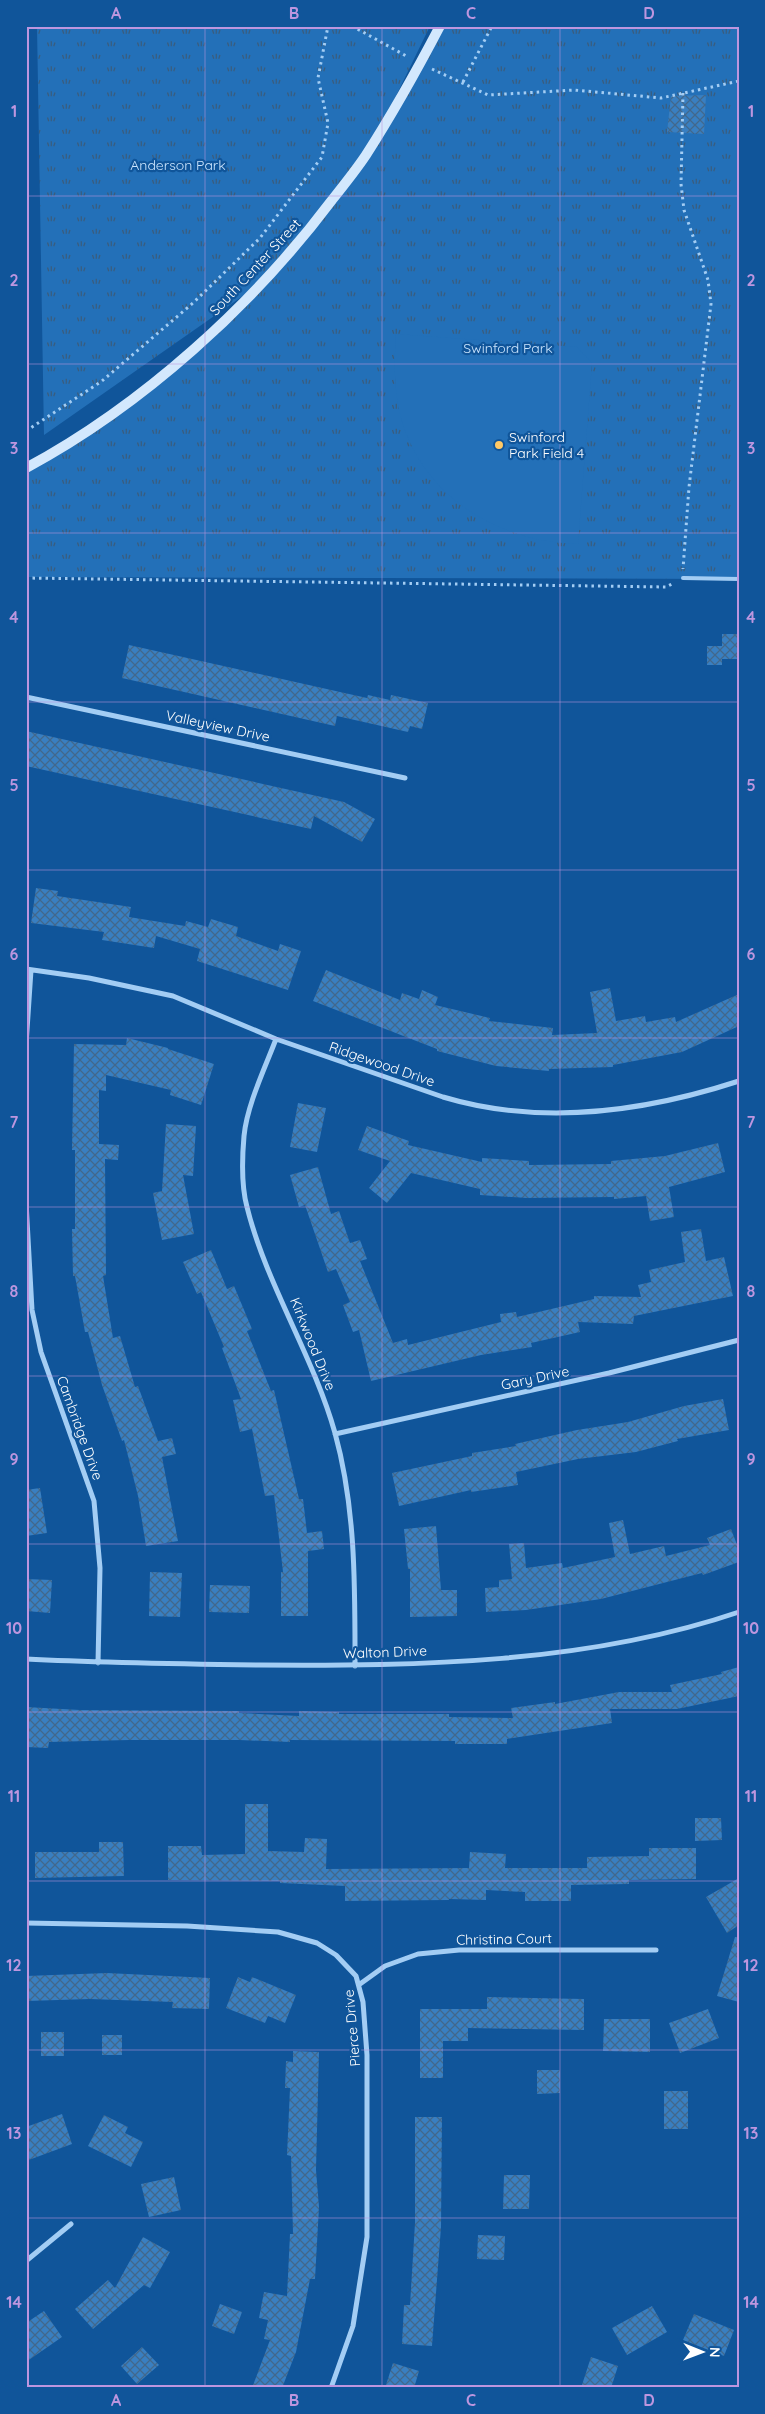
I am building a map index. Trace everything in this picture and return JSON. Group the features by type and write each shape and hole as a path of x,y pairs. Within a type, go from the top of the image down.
{"main road":[{"name":"South Center Street","path":"26,468 114,412 189,353 248,298 306,235 366,156 421,64 440,26"}],"street":[{"name":"Valleyview Drive","path":"26,697 405,778"},
{"name":"Ridgewood Drive","path":"29,970 89,978 173,996 276,1039 443,1097 461,1102 522,1112 576,1113 662,1102 696,1095 739,1081"},
{"path":"26,1045 29,970"},
{"name":"Kirkwood Drive","path":"276,1039 244,1134 243,1183 246,1206 256,1237 314,1374 335,1434 344,1477 354,1558 355,1666"},
{"name":"Cambridge Drive","path":"26,1202 32,1310 41,1352 94,1501 100,1568 98,1663"},
{"name":"Gary Drive","path":"335,1434 609,1373 739,1340"},
{"name":"Walton Drive","path":"26,1659 98,1663 355,1666 508,1658 582,1650 691,1628 739,1612"},
{"name":"Pierce Drive","path":"26,1923 187,1926 278,1932 317,1943 336,1955 356,1976 360,1984 367,2056 367,2237 353,2326 331,2388"},
{"name":"Christina Court","path":"360,1984 386,1966 418,1954 459,1950 656,1950"},
{"path":"26,2261 71,2224"}],"lane":[{"path":"683,578 739,579"}],"path":[{"path":"26,431 102,381 193,303 260,238 322,157 328,123 318,78 328,26"},
{"path":"352,26 421,64 488,95 574,90 661,98 739,81"},
{"path":"463,82 492,26"},
{"path":"26,578 666,587 683,578 683,547 688,487 711,304 708,280 684,210 681,184 683,93"}],"green space":[{"name":"Swinford Park","path":"37,26 430,26 378,133 440,26 739,26 739,579 26,577 26,468 114,412 189,353 257,286 44,435"},
{"name":"Swinford Park Field 4","path":"396,334 577,347 592,363 578,544 548,541 518,534 490,523 465,508 442,489 423,466 409,440 399,410 395,372"}],"building":[{"path":"706,95 704,134 667,132 671,96"},
{"path":"722,634 739,634 739,659 722,659 722,665 707,665 707,646 722,646"},
{"path":"129,645 367,698 368,695 390,700 391,695 428,703 422,729 410,726 408,732 337,716 335,726 122,678"},
{"path":"26,731 344,802 375,819 362,842 314,816 311,829 26,766"},
{"path":"36,888 58,891 57,896 131,907 129,917 185,926 186,921 208,927 211,919 238,927 236,936 278,951 280,944 301,951 288,990 197,961 200,949 156,936 154,948 102,940 104,932 31,923"},
{"path":"326,970 400,1000 402,993 419,999 422,990 438,997 435,1005 490,1018 489,1021 553,1028 552,1035 597,1033 590,992 610,988 616,1021 645,1016 646,1022 675,1017 676,1022 739,994 739,1026 682,1052 613,1065 613,1067 549,1069 549,1071 496,1066 437,1051 437,1049 313,1001"},
{"path":"127,1038 168,1048 214,1064 201,1105 170,1095 171,1090 106,1075 106,1091 99,1090 99,1144 119,1145 118,1160 105,1159 106,1275 103,1276 113,1338 120,1336 135,1387 138,1386 158,1441 172,1438 176,1454 162,1457 178,1541 146,1546 138,1496 124,1440 122,1441 102,1385 88,1332 85,1332 75,1276 73,1276 72,1229 75,1229 75,1150 72,1150 74,1044 126,1045"},
{"path":"298,1103 326,1108 317,1152 290,1147"},
{"path":"166,1124 196,1126 193,1176 183,1175 194,1234 162,1240 153,1193 162,1191"},
{"path":"367,1126 409,1141 408,1145 482,1162 482,1158 529,1161 529,1165 611,1164 611,1161 665,1156 718,1143 725,1172 669,1187 674,1217 650,1221 646,1196 614,1199 614,1197 527,1198 480,1195 480,1189 411,1173 387,1203 369,1188 390,1161 358,1150"},
{"path":"318,1167 331,1214 339,1211 350,1243 360,1240 367,1259 360,1261 393,1343 407,1339 408,1345 501,1322 500,1314 516,1312 517,1317 594,1299 594,1296 641,1297 638,1285 651,1282 649,1270 685,1262 681,1232 701,1229 706,1261 724,1257 733,1296 634,1316 633,1324 578,1322 580,1332 531,1343 532,1347 481,1355 371,1381 359,1330 353,1332 343,1305 350,1302 336,1269 328,1272 305,1205 299,1207 290,1175"},
{"path":"211,1250 227,1289 234,1286 252,1329 247,1331 271,1391 274,1390 299,1499 303,1499 307,1533 322,1531 324,1549 308,1551 308,1616 281,1616 281,1572 283,1572 274,1495 265,1496 252,1429 240,1432 233,1400 241,1399 222,1348 224,1347 201,1292 197,1294 183,1262"},
{"path":"723,1399 729,1430 677,1439 678,1441 636,1452 578,1459 516,1472 518,1485 471,1492 471,1490 399,1506 392,1473 472,1456 472,1453 516,1446 515,1444 577,1430 628,1422 684,1406"},
{"path":"40,1488 47,1533 26,1536 26,1490"},
{"path":"623,1520 630,1554 664,1546 666,1556 710,1545 707,1538 731,1529 739,1550 739,1562 703,1575 702,1573 601,1599 526,1610 486,1612 485,1588 499,1587 499,1580 512,1579 509,1544 524,1543 526,1568 562,1563 563,1568 615,1557 609,1523"},
{"path":"436,1526 441,1590 457,1590 457,1616 410,1617 410,1569 408,1569 404,1529"},
{"path":"150,1572 182,1573 180,1617 149,1616"},
{"path":"26,1579 52,1580 50,1613 26,1611"},
{"path":"210,1585 250,1586 249,1613 209,1612"},
{"path":"739,1667 739,1696 677,1709 610,1709 612,1723 507,1739 507,1744 455,1744 455,1741 290,1740 290,1742 129,1740 49,1742 48,1748 26,1747 26,1707 80,1710 239,1711 239,1713 299,1716 299,1711 339,1712 339,1714 449,1714 449,1717 513,1718 511,1708 555,1702 555,1704 619,1692 672,1692 670,1685 722,1674 721,1672"},
{"path":"245,1804 268,1804 268,1851 304,1852 305,1838 327,1839 326,1869 469,1868 470,1852 506,1854 505,1868 587,1868 587,1857 649,1856 649,1848 696,1848 696,1879 629,1880 629,1884 571,1885 571,1901 525,1901 525,1892 486,1890 486,1900 345,1901 345,1886 280,1883 280,1881 168,1880 168,1846 201,1846 202,1855 245,1854"},
{"path":"695,1818 721,1818 722,1840 695,1841"},
{"path":"99,1842 123,1842 124,1876 35,1878 35,1852 99,1852"},
{"path":"739,1878 739,1925 727,1933 706,1897"},
{"path":"735,1937 739,1937 739,2002 717,1996"},
{"path":"107,1973 210,1978 209,2009 172,2008 173,2002 90,1999 26,2001 26,1976"},
{"path":"238,1977 250,1982 252,1977 296,1995 285,2023 268,2016 265,2023 226,2008"},
{"path":"487,1997 584,1999 584,2030 468,2028 468,2041 443,2041 443,2078 420,2078 420,2009 487,2009"},
{"path":"708,2009 719,2038 680,2053 669,2023"},
{"path":"604,2019 650,2019 650,2052 603,2051"},
{"path":"41,2032 64,2032 64,2056 41,2056"},
{"path":"102,2035 122,2035 122,2055 102,2055"},
{"path":"293,2051 319,2052 316,2170 319,2207 315,2279 310,2279 296,2352 282,2388 252,2388 270,2340 264,2339 268,2320 259,2318 264,2292 287,2296 290,2234 293,2234 291,2156 287,2155 290,2088 285,2088 286,2061 293,2062"},
{"path":"537,2070 560,2070 560,2093 537,2094"},
{"path":"664,2091 688,2091 688,2129 664,2129"},
{"path":"62,2114 72,2144 26,2161 26,2127"},
{"path":"104,2115 128,2127 125,2133 143,2142 131,2167 88,2146"},
{"path":"415,2117 442,2117 441,2227 432,2346 402,2344 404,2305 410,2305 415,2223"},
{"path":"504,2175 530,2175 529,2209 503,2209"},
{"path":"174,2177 181,2210 149,2217 141,2184"},
{"path":"478,2235 505,2236 504,2260 477,2259"},
{"path":"143,2237 170,2252 150,2288 144,2285 93,2329 75,2309 108,2280 115,2288"},
{"path":"220,2304 242,2312 234,2334 212,2326"},
{"path":"652,2306 667,2332 627,2355 612,2328"},
{"path":"44,2311 62,2337 26,2362 26,2323"},
{"path":"694,2314 734,2330 724,2356 683,2340"},
{"path":"142,2347 159,2365 137,2384 121,2366"},
{"path":"591,2357 618,2366 611,2388 581,2388"},
{"path":"393,2363 419,2371 414,2388 385,2388"}],"place":[{"name":"Swinford Park Field 4","path":"499,445"}],"park label":[{"name":"Anderson Park","path":"178,165"}]}
